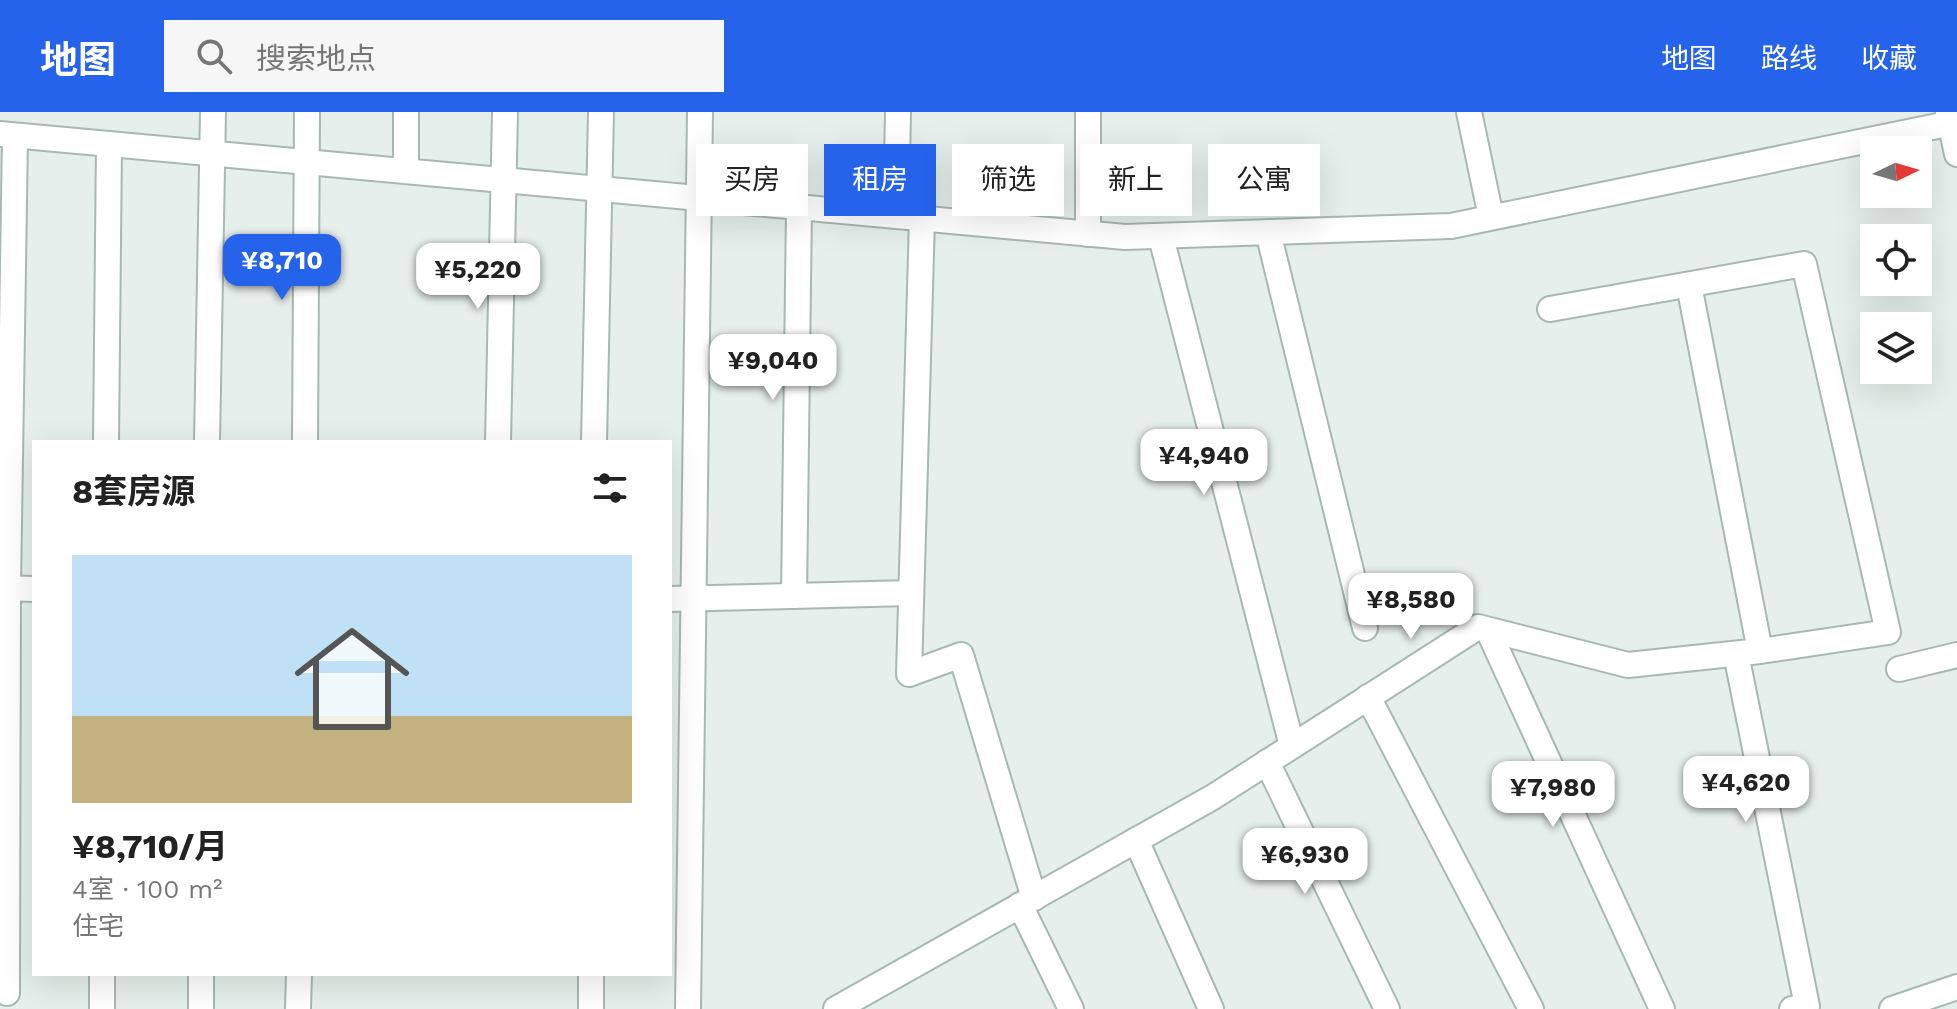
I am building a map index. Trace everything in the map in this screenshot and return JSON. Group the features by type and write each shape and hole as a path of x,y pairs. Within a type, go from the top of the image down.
{"street":[{"path":"207,440 213,112"},
{"path":"305,440 307,112"},
{"path":"406,112 406,171"},
{"path":"498,440 505,112"},
{"path":"594,440 601,112"},
{"path":"700,112 700,144"},
{"path":"897,144 898,112"},
{"path":"1088,112 1088,234"},
{"path":"1469,112 1491,217"},
{"path":"896,216 1125,237 1451,226 1952,119 1957,154"},
{"path":"7,993 4,588 8,135 696,198"},
{"path":"106,440 109,144"},
{"path":"688,1009 682,599 699,216"},
{"path":"794,596 799,216"},
{"path":"922,219 909,674 961,655 1027,901 1071,1009"},
{"path":"1268,232 1365,628"},
{"path":"1161,237 1292,746"},
{"path":"838,1009 1213,797 1478,627 1628,665 1888,632 1804,264 1550,309"},
{"path":"1689,285 1807,1006 1792,1009"},
{"path":"4,588 32,589"},
{"path":"682,599 911,593"},
{"path":"1488,630 1662,1009"},
{"path":"1899,669 1957,655"},
{"path":"1368,697 1531,1009"},
{"path":"1267,762 1387,1009"},
{"path":"1136,840 1211,1009"},
{"path":"102,976 102,1009"},
{"path":"201,976 201,1009"},
{"path":"298,1009 299,976"},
{"path":"591,976 591,1009"},
{"path":"1892,1009 1957,987"}]}
